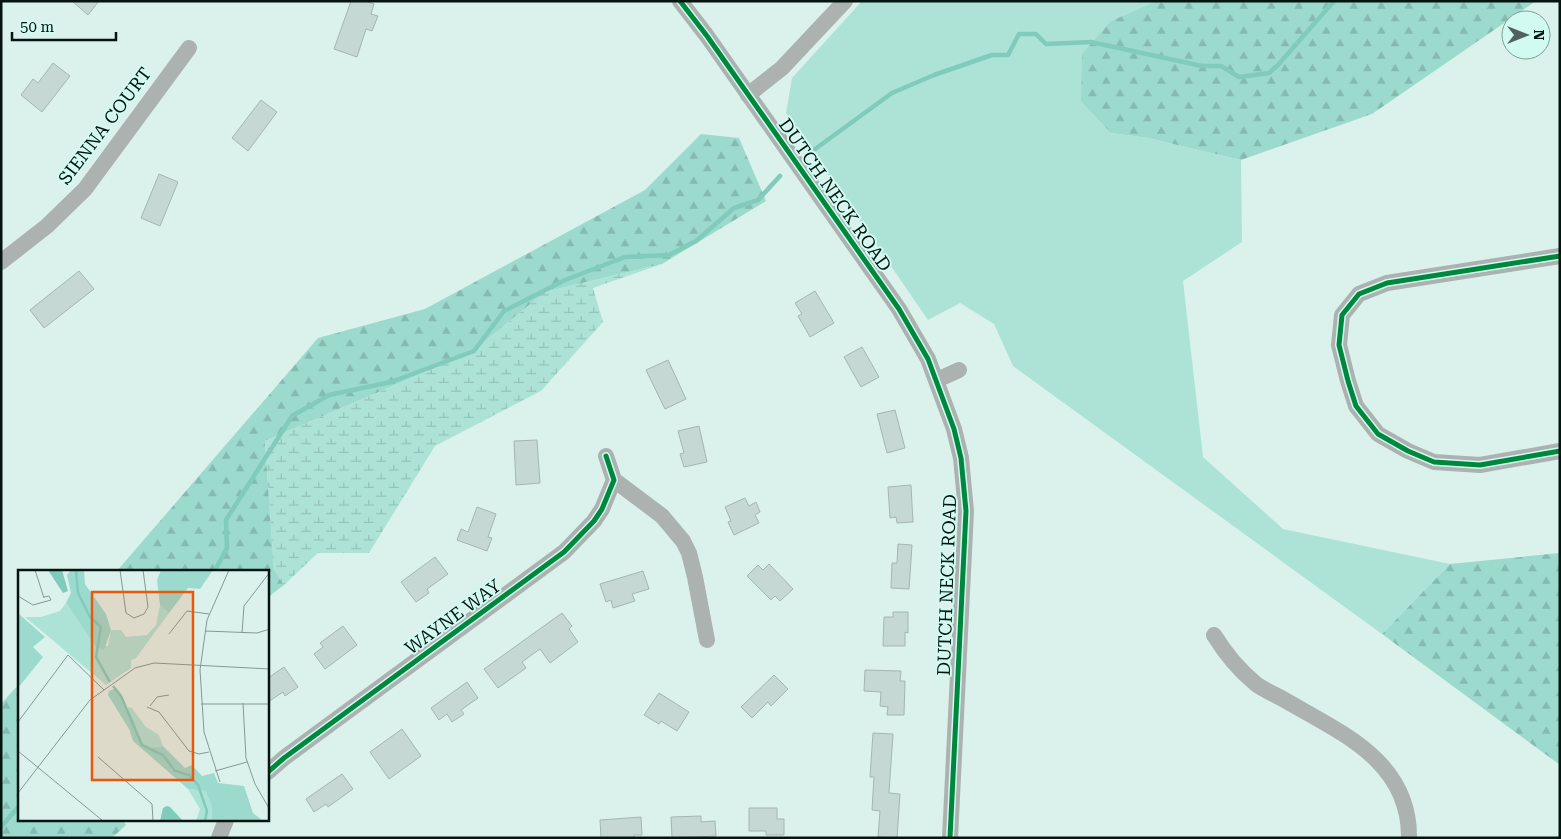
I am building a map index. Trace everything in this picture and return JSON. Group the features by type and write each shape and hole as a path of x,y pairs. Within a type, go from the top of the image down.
{"street":[{"name":"DUTCH NECK ROAD","path":"680,1 707,36 899,309 928,358 954,428 961,458 966,511 950,838"},
{"path":"748,95 782,68 845,1"},
{"name":"SIENNA COURT","path":"1,262 47,226 85,189 189,48"},
{"path":"1560,256 1387,283 1359,294 1342,315 1339,345 1356,406 1378,434 1408,451 1434,462 1480,465 1560,451"},
{"path":"937,380 959,370"},
{"path":"606,456 614,480 662,516 683,541 689,553 695,577 707,640"},
{"name":"WAYNE WAY","path":"269,771 284,758 564,552 594,521 602,509 614,480"},
{"path":"1214,635 1232,662 1256,684 1360,744 1375,757 1399,791 1406,810 1409,838"},
{"path":"219,838 225,822"}],"green space":[{"path":"862,1 1156,1 1111,21 1111,133 1148,138 1241,160 1242,242 1183,281 1203,457 1283,529 1450,564 1382,634 1013,366 994,324 960,303 928,320 786,113 792,78"},
{"path":"1156,1 1536,1 1523,10 1501,10 1501,25 1372,114 1241,160 1148,138 1111,133 1081,101 1082,54 1111,21"},
{"path":"701,134 739,138 766,201 662,264 545,292 472,352 265,441 274,569 284,585 269,596 269,570 118,570 318,338 425,309 645,190"},
{"path":"662,264 593,288 603,322 541,391 435,446 369,553 318,553 284,585 274,570 265,441 472,352 545,292"},
{"path":"1560,553 1560,765 1382,634 1450,564"},
{"path":"18,685 18,822 124,822 126,825 112,838 1,838 1,704"}],"building":[{"path":"72,1 99,1 88,15"},
{"path":"351,1 365,1 374,4 371,14 378,16 372,31 366,29 357,57 334,49"},
{"path":"53,63 70,76 42,112 21,95 33,79 38,83"},
{"path":"261,100 277,112 248,151 232,138"},
{"path":"159,174 178,182 160,226 141,218"},
{"path":"79,271 94,289 44,328 30,310"},
{"path":"815,291 834,323 810,337 798,316 802,314 795,303"},
{"path":"862,347 879,377 861,387 844,357"},
{"path":"668,360 686,399 665,409 646,370"},
{"path":"895,410 905,448 887,453 877,414"},
{"path":"699,426 707,462 684,467 680,454 684,453 678,431"},
{"path":"537,440 540,483 516,485 514,441"},
{"path":"911,485 913,522 897,523 896,517 890,518 888,487"},
{"path":"745,498 749,506 756,502 760,512 755,515 759,523 734,535 728,522 731,521 725,507"},
{"path":"477,507 496,514 488,537 492,538 487,551 457,540 461,529 468,532"},
{"path":"898,544 912,545 909,589 891,588 892,563 897,563"},
{"path":"435,557 448,574 427,589 429,593 416,602 401,582"},
{"path":"769,564 793,589 780,601 775,596 771,600 747,576 758,565 763,570"},
{"path":"643,571 649,589 632,594 635,601 613,608 611,600 606,602 600,584"},
{"path":"893,612 908,612 908,633 905,632 905,646 883,646 884,617 893,617"},
{"path":"562,613 572,626 569,629 578,642 550,663 540,649 522,662 526,668 498,688 484,669"},
{"path":"343,626 357,645 325,669 314,654 323,647 320,643"},
{"path":"284,667 298,687 285,696 283,692 269,701 269,677"},
{"path":"865,670 901,671 900,681 905,681 904,715 887,715 888,707 880,706 881,692 864,691"},
{"path":"774,675 788,689 771,706 768,702 752,718 741,707"},
{"path":"467,682 478,698 461,710 464,714 452,722 447,714 439,720 431,708"},
{"path":"659,693 689,712 677,731 661,721 659,724 644,715"},
{"path":"402,729 421,756 389,779 370,752"},
{"path":"873,733 893,734 889,793 900,794 897,838 878,837 880,811 872,810 874,777 870,777"},
{"path":"342,774 353,789 328,807 326,804 314,812 306,799"},
{"path":"749,808 777,808 777,819 784,819 784,835 766,835 766,831 749,831"},
{"path":"701,816 701,822 715,821 716,836 672,838 671,817"},
{"path":"641,817 642,835 634,835 634,838 601,838 600,820"}],"waterway":[{"path":"811,152 892,93 934,75 992,55 1008,55 1019,34 1036,34 1046,44 1091,42 1202,66 1221,66 1239,77 1269,73 1334,1"},
{"path":"215,570 227,548 226,520 292,416 329,395 391,382 474,351 504,311 565,280 625,257 669,255 696,241 734,208 758,200 780,176"},
{"path":"1,827 18,807"}],"cycle path":[{"path":"680,1 707,36 899,309 928,359 954,429 961,458 966,511 950,838"},
{"path":"1560,256 1387,283 1359,294 1342,315 1339,345 1356,406 1378,434 1408,451 1434,462 1480,465 1560,451"},
{"path":"269,771 284,758 564,552 594,521 602,509 614,480 606,456"}]}
